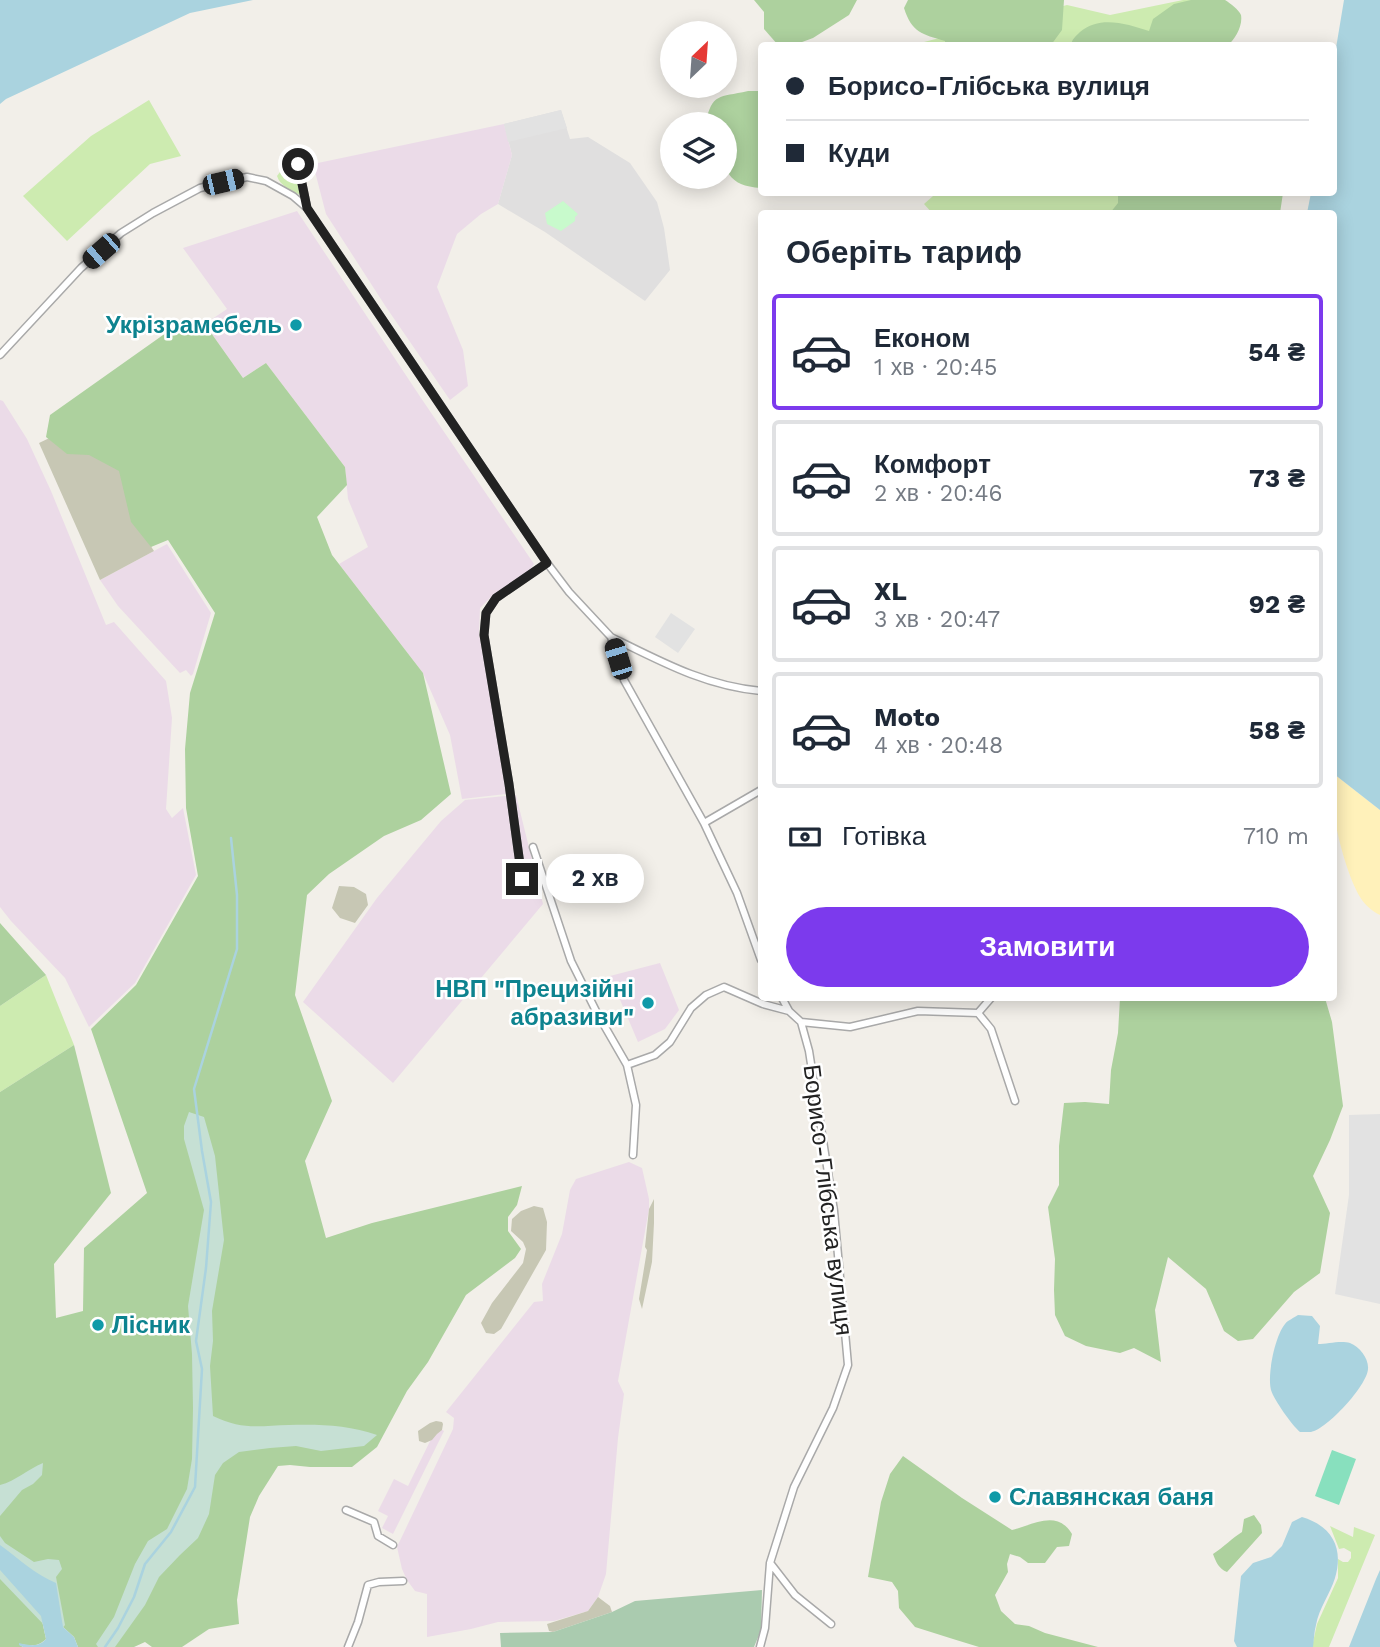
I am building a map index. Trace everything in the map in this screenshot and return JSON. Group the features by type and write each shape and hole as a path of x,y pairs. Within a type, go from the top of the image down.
{"street":[{"path":"298,164 307,208"},
{"path":"0,355 81,268 121,233 200,188 247,177 266,181 293,196 307,208 547,563 569,593 611,637 695,677 758,691"},
{"path":"522,879 484,635 486,613 496,598 547,563"},
{"path":"611,637 624,680 705,823 737,893 758,952"},
{"path":"705,823 758,792"},
{"path":"533,847 571,961 627,1065 636,1105 633,1154"},
{"path":"627,1065 655,1055 670,1042 691,1008 706,995 724,987 763,1004 789,1011"},
{"path":"784,1001 789,1011 801,1022 850,1027 918,1011 978,1013 991,1029 1015,1101"},
{"path":"978,1013 988,1001"},
{"name":"Борисо-Глібська вулиця","path":"761,1647 770,1563 794,1487 833,1408 848,1364 834,1211 809,1051 801,1022"},
{"path":"346,1510 374,1522 378,1536 393,1545"},
{"path":"770,1563 795,1595 831,1624"},
{"path":"348,1647 368,1585 379,1581 403,1581"}],"shaded area":[{"path":"561,110 570,139 588,137 630,163 657,202 670,270 645,301 545,232 498,204 512,155 504,124"},
{"path":"561,110 567,128 508,142 504,124"},
{"path":"504,124 512,155 498,204 457,234 437,287 463,350 468,386 450,400 326,214 313,164"},
{"path":"297,211 534,564 530,570 480,608 479,634 506,794 462,799 450,735 423,673 339,564 368,547 348,499 345,467 266,363 243,378 209,330 212,319 227,309 183,248"},
{"path":"0,400 27,439 106,625 114,622 166,681 172,718 166,809 172,818 183,808 196,875 135,983 89,1027 65,978 0,907"},
{"path":"118,405 135,522 154,551 100,580 39,443"},
{"path":"167,544 211,613 191,676 186,670 180,673 118,606 100,580"},
{"path":"671,613 695,629 678,653 655,637"},
{"path":"516,795 543,904 393,1083 303,1002 377,898 441,821 465,800"},
{"path":"339,886 354,887 366,894 368,905 355,923 340,918 332,908"},
{"path":"660,963 679,1010 665,1029 638,1042 610,976"},
{"path":"189,1112 204,1117 215,1156 224,1240 212,1311 210,1366 213,1416 242,1425 333,1426 377,1435 364,1446 321,1451 296,1446 270,1448 239,1452 223,1463 215,1475 209,1514 198,1538 159,1577 145,1605 115,1647 98,1647 96,1644 114,1617 135,1564 148,1541 167,1529 187,1489 192,1459 193,1408 188,1306 204,1210 184,1139 184,1126"},
{"path":"1380,1114 1380,1304 1335,1294 1349,1195 1349,1115"},
{"path":"629,1162 642,1168 649,1209 618,1381 624,1394 606,1574 598,1597 588,1611 554,1621 498,1622 427,1637 427,1594 415,1591 407,1580 397,1547 453,1429 454,1418 446,1412 534,1302 543,1301 542,1284 562,1234 570,1190 576,1179"},
{"path":"654,1199 652,1262 642,1309 639,1299 647,1250 645,1247 649,1209"},
{"path":"534,1206 543,1208 547,1222 546,1250 501,1329 494,1334 486,1333 481,1323 492,1303 523,1263 526,1249 523,1242 511,1231 512,1219 521,1211"},
{"path":"436,1421 442,1422 442,1430 432,1440 425,1443 419,1441 418,1431"},
{"path":"437,1427 444,1431 393,1534 382,1528 388,1516 378,1511 394,1479 408,1486"},
{"path":"43,1463 42,1475 22,1490 0,1516 0,1485"},
{"path":"0,1536 5,1543 34,1562 59,1560 62,1569 56,1577 65,1625 60,1631 46,1627 0,1579"},
{"path":"598,1597 610,1606 612,1612 553,1632 549,1631 547,1624 588,1611"}],"green space":[{"path":"754,0 857,0 849,15 802,42 775,42 764,29 764,12"},
{"path":"908,0 1064,0 1062,30 1053,42 945,42 914,28 904,8"},
{"path":"1183,0 1224,0 1229,42 924,42 1067,5 1110,15"},
{"path":"1191,0 1225,0 1241,15 1240,28 1230,42 1072,42 1088,27 1105,22 1149,31 1153,19 1174,4"},
{"path":"758,91 758,188 737,182 737,112 709,112 718,98 737,98 737,93"},
{"path":"149,100 181,156 150,164 67,241 23,196 91,136"},
{"path":"295,169 300,195 278,179 280,172"},
{"path":"933,196 1225,196 1223,210 929,210 924,204"},
{"path":"1118,196 1283,196 1280,210 1112,210 1118,203"},
{"path":"563,201 578,214 575,221 561,231 547,224 545,213"},
{"path":"180,323 209,330 243,378 266,363 345,467 347,485 317,517 332,555 423,673 451,794 421,820 384,836 329,874 307,895 295,995 332,1101 305,1161 326,1238 372,1223 522,1186 517,1205 508,1217 508,1231 521,1249 515,1258 466,1295 428,1362 407,1391 377,1447 352,1467 278,1466 259,1496 250,1517 237,1600 239,1624 209,1629 182,1647 152,1647 145,1642 134,1647 78,1647 74,1637 63,1627 0,1545 0,1092 74,1045 111,1193 54,1264 56,1318 83,1311 84,1248 147,1193 91,1029 136,985 198,876 186,808 185,749 190,693 215,613 168,540 151,547 131,522 119,471 89,455 67,454 46,437 50,415"},
{"path":"0,923 46,975 0,1006"},
{"path":"46,975 74,1045 0,1092 0,1006"},
{"path":"1120,1001 1326,1001 1332,1022 1343,1106 1313,1176 1330,1213 1320,1273 1294,1292 1253,1339 1238,1341 1224,1331 1206,1289 1168,1257 1155,1310 1161,1362 1134,1348 1120,1353 1086,1346 1065,1336 1055,1315 1055,1259 1048,1207 1059,1185 1059,1146 1064,1103 1109,1104 1111,1070 1118,1033"},
{"path":"1332,1450 1356,1459 1339,1505 1315,1496"},
{"path":"903,1456 1012,1530 1052,1520 1066,1526 1072,1534 1069,1546 1057,1547 1045,1563 1028,1563 1010,1554 1008,1572 995,1595 1001,1611 1015,1624 1098,1647 979,1647 915,1627 899,1608 898,1591 892,1582 868,1577 881,1502 890,1474"},
{"path":"1254,1515 1261,1525 1262,1533 1227,1572 1224,1571 1213,1554 1242,1532 1244,1519"},
{"path":"1330,1526 1353,1537 1354,1527 1375,1535 1329,1647 1312,1647 1317,1624 1338,1578 1338,1559 1348,1562 1351,1558 1351,1552 1344,1548 1339,1549"},
{"path":"0,1570 41,1616 46,1639 37,1645 0,1647"},
{"path":"762,1590 761,1630 754,1647 501,1647 500,1633 553,1632 612,1612 635,1601"}],"sand":[{"path":"1337,776 1380,810 1380,915 1362,900 1347,868 1337,828"}],"water":[{"path":"0,0 253,0 190,13 0,104"},
{"path":"1344,0 1380,0 1380,810 1337,776 1337,210 1308,210 1310,196 1337,196 1337,42"},
{"path":"1298,1315 1312,1316 1320,1326 1318,1344 1350,1343 1363,1354 1368,1365 1366,1376 1354,1396 1327,1423 1311,1432 1300,1432 1293,1424 1276,1400 1270,1383 1278,1337 1286,1323"},
{"path":"1302,1517 1328,1532 1338,1557 1335,1578 1317,1619 1313,1647 1237,1647 1234,1641 1241,1576 1253,1563 1271,1557 1282,1546 1292,1522"},
{"path":"0,1545 34,1571 56,1583 63,1627 74,1637 78,1647 19,1645 38,1645 46,1639 41,1616 0,1570"},
{"path":"1380,1570 1380,1647 1349,1647 1376,1579"}],"waterway":[{"path":"105,1647 134,1597 145,1564 171,1532 195,1487 202,1369 196,1341 206,1268 211,1202 194,1089 237,949 237,895 231,838"}],"place":[{"name":"Укрізрамебель","path":"296,325"},
{"name":"НВП \"Прецизійні абразиви\"","path":"648,1003"},
{"name":"Лісник","path":"98,1325"},
{"name":"Славянская баня","path":"995,1497"}],"route":[{"path":"298,164 307,208 547,563 496,598 486,613 484,635 522,879"}]}
